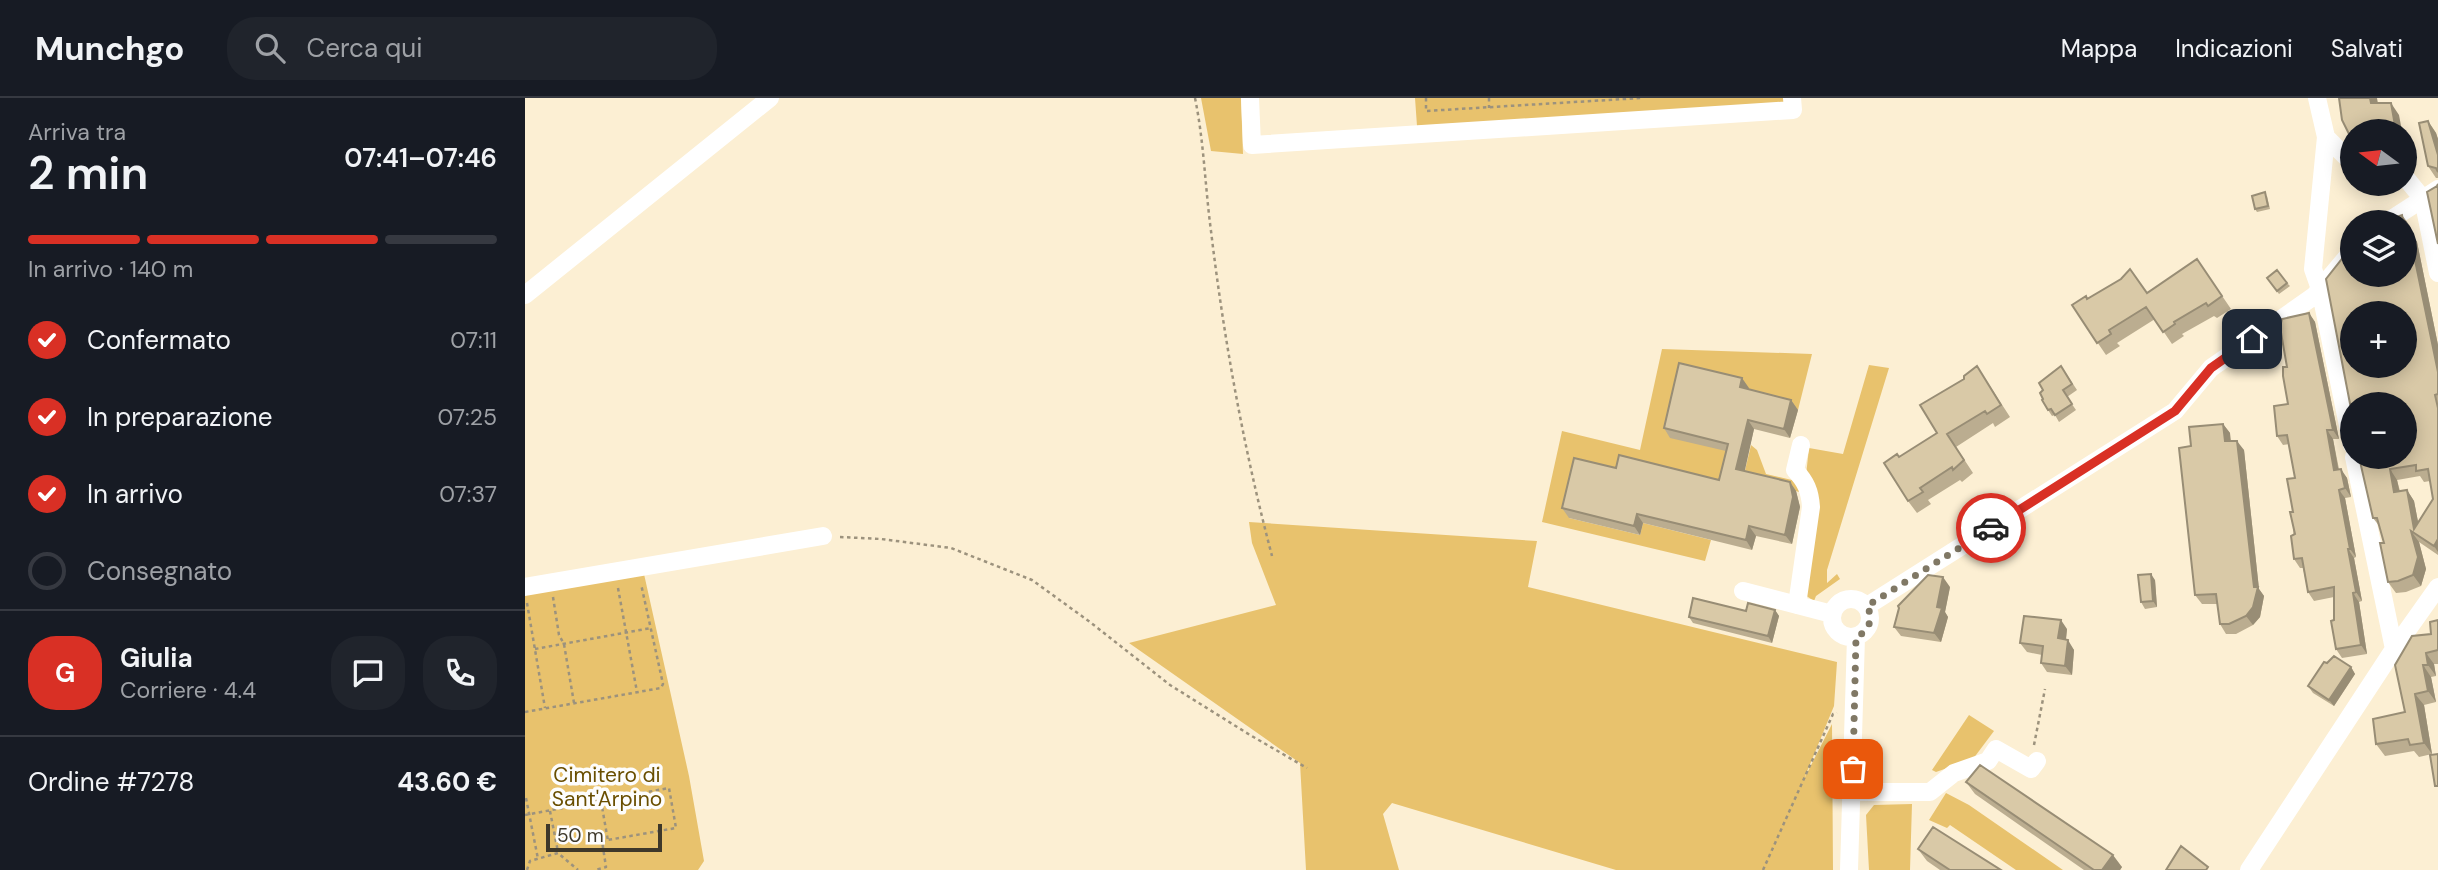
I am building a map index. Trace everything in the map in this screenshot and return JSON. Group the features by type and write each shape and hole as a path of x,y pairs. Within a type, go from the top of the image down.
{"street":[{"path":"525,295 770,98"},
{"path":"1249,98 1252,145 1793,104"},
{"path":"2317,98 2326,137 2313,269 2320,289 2341,392"},
{"path":"2326,137 2340,150"},
{"path":"2324,169 2329,160 2340,157"},
{"path":"2405,210 2430,194 2438,273"},
{"path":"1867,606 2175,411 2211,368 2314,296 2340,265"},
{"path":"1797,605 1811,507 1810,492 1804,479 1794,470 1801,445"},
{"path":"2356,469 2394,649"},
{"path":"526,595 823,536"},
{"path":"2249,870 2394,649 2438,587"},
{"path":"1742,591 1832,614"},
{"path":"1850,598 1862,601 1867,606 1870,624 1866,630 1856,637 1849,637 1837,631 1832,614 1839,603 1850,598"},
{"path":"1849,870 1856,637"},
{"path":"1851,792 1930,792 1954,773 1988,761 1996,749 2031,769 2037,761"}],"path":[{"path":"1195,98 1203,138 1210,230 1237,395 1254,487 1272,556"},
{"path":"1426,98 1426,111 1639,98"},
{"path":"1489,98 1489,108"},
{"path":"1551,98 1552,104"},
{"path":"823,536 881,538 951,548 1032,580 1170,685 1307,768"},
{"path":"525,712 661,688 663,684 641,583"},
{"path":"551,587 574,703"},
{"path":"618,587 637,692"},
{"path":"526,595 545,708"},
{"path":"535,649 651,628"},
{"path":"2037,761 2038,754 2034,746 2045,689"},
{"path":"1763,870 1833,714 1855,712"},
{"path":"527,815 669,788 676,828 602,841 607,869 595,870"},
{"path":"525,791 527,815 538,859"},
{"path":"601,801 608,841"},
{"path":"550,811 558,853 578,870"},
{"path":"527,870 530,861 558,853"}],"green space":[{"path":"1201,98 1241,98 1243,154 1211,151"},
{"path":"1415,98 1784,98 1784,103 1417,126"},
{"path":"1662,349 1812,354 1798,410 1747,396 1748,387 1726,489 1569,518 1640,535 1643,523 1711,540 1705,561 1542,522 1562,431 1640,450"},
{"path":"1869,365 1889,368 1827,570 1827,583 1837,574 1840,579 1816,596 1814,601 1805,595 1806,475 1809,448 1843,454"},
{"path":"1751,445 1757,450 1766,474 1792,480 1804,493 1743,479"},
{"path":"1249,522 1537,541 1528,587 1837,662 1834,706 1804,779 1832,724 1833,870 1616,870 1392,803 1383,814 1399,870 1306,870 1300,763 1129,643 1276,605 1252,543"},
{"name":"Cimitero di Sant'Arpino","path":"642,565 689,776 704,861 698,870 525,870 525,587"},
{"path":"1969,715 1994,731 1973,759 1936,772 1932,770"},
{"path":"1946,793 1969,805 2063,870 2016,870 1950,825 1947,828 1929,820"},
{"path":"1912,804 1910,870 1869,870 1866,815 1874,805"}],"building":[{"path":"2339,98 2370,98 2371,103 2391,103 2394,119 2342,119"},
{"path":"2428,121 2438,155 2438,172 2436,168 2428,166 2419,123"},
{"path":"2438,184 2438,244 2427,192"},
{"path":"2265,192 2268,206 2255,209 2252,196"},
{"path":"2197,259 2222,296 2208,306 2206,303 2174,322 2175,324 2163,332 2146,307 2109,330 2111,334 2097,343 2072,305 2121,279 2130,269 2147,293"},
{"path":"2340,261 2340,287 2417,287 2417,270 2438,372 2438,394 2435,395 2438,408 2438,539 2434,546 2411,531 2418,557 2413,575 2398,581 2388,582 2380,543 2384,543 2377,518 2373,518 2362,469 2390,469 2394,492 2407,490 2414,529 2433,499 2428,469 2416,471 2417,392 2348,392 2345,378 2417,378 2417,301 2340,301 2340,352 2326,279"},
{"path":"2277,270 2287,283 2277,291 2267,278"},
{"path":"2309,313 2333,430 2327,430 2334,470 2341,469 2345,488 2339,490 2350,549 2361,645 2336,649 2331,621 2334,620 2334,587 2308,592 2302,558 2294,559 2291,536 2295,534 2287,479 2295,478 2287,435 2277,436 2274,406 2288,404 2283,376 2283,367 2287,367 2280,327 2282,319"},
{"path":"1679,363 1742,378 1740,387 1791,400 1784,429 1748,420 1736,469 1790,482 1793,497 1785,535 1749,526 1746,540 1637,514 1634,526 1562,508 1574,458 1616,468 1619,455 1719,480 1728,444 1664,428"},
{"path":"1977,366 2001,405 1987,414 1985,411 1947,434 1964,460 1953,470 1952,467 1920,488 1923,492 1908,501 1884,463 1897,454 1899,457 1937,433 1920,405 1964,379 1964,376"},
{"path":"2061,366 2072,384 2063,390 2072,404 2055,415 2042,400 2040,393 2043,390 2039,383"},
{"path":"2223,424 2225,441 2237,441 2254,587 2258,587 2253,607 2246,616 2229,624 2220,624 2216,594 2195,595 2179,448 2191,446 2189,427"},
{"path":"2151,574 2153,601 2141,602 2138,575"},
{"path":"1928,575 1943,577 1937,607 1942,608 1934,633 1894,627 1898,606"},
{"path":"1693,598 1746,611 1748,603 1775,610 1768,636 1689,617"},
{"path":"2024,616 2061,620 2058,638 2068,640 2065,666 2041,663 2043,646 2020,643"},
{"path":"2438,620 2438,650 2426,653 2428,665 2423,665 2428,691 2415,694 2424,743 2410,745 2408,739 2376,744 2373,719 2405,712 2395,665 2412,636 2431,634 2430,622"},
{"path":"2334,656 2351,667 2329,700 2308,686 2324,662 2327,663"},
{"path":"2438,754 2438,786 2435,786 2430,755"},
{"path":"1980,765 2113,855 2102,870 2094,870 1966,782"},
{"path":"1933,827 2001,870 1950,870 1918,849"},
{"path":"2181,846 2208,867 2206,870 2166,870"}],"way so far":[{"path":"1853,769 1856,637 1870,624 1867,606 1991,528"}],"route":[{"path":"1991,528 2175,411 2211,368 2252,339"}]}
